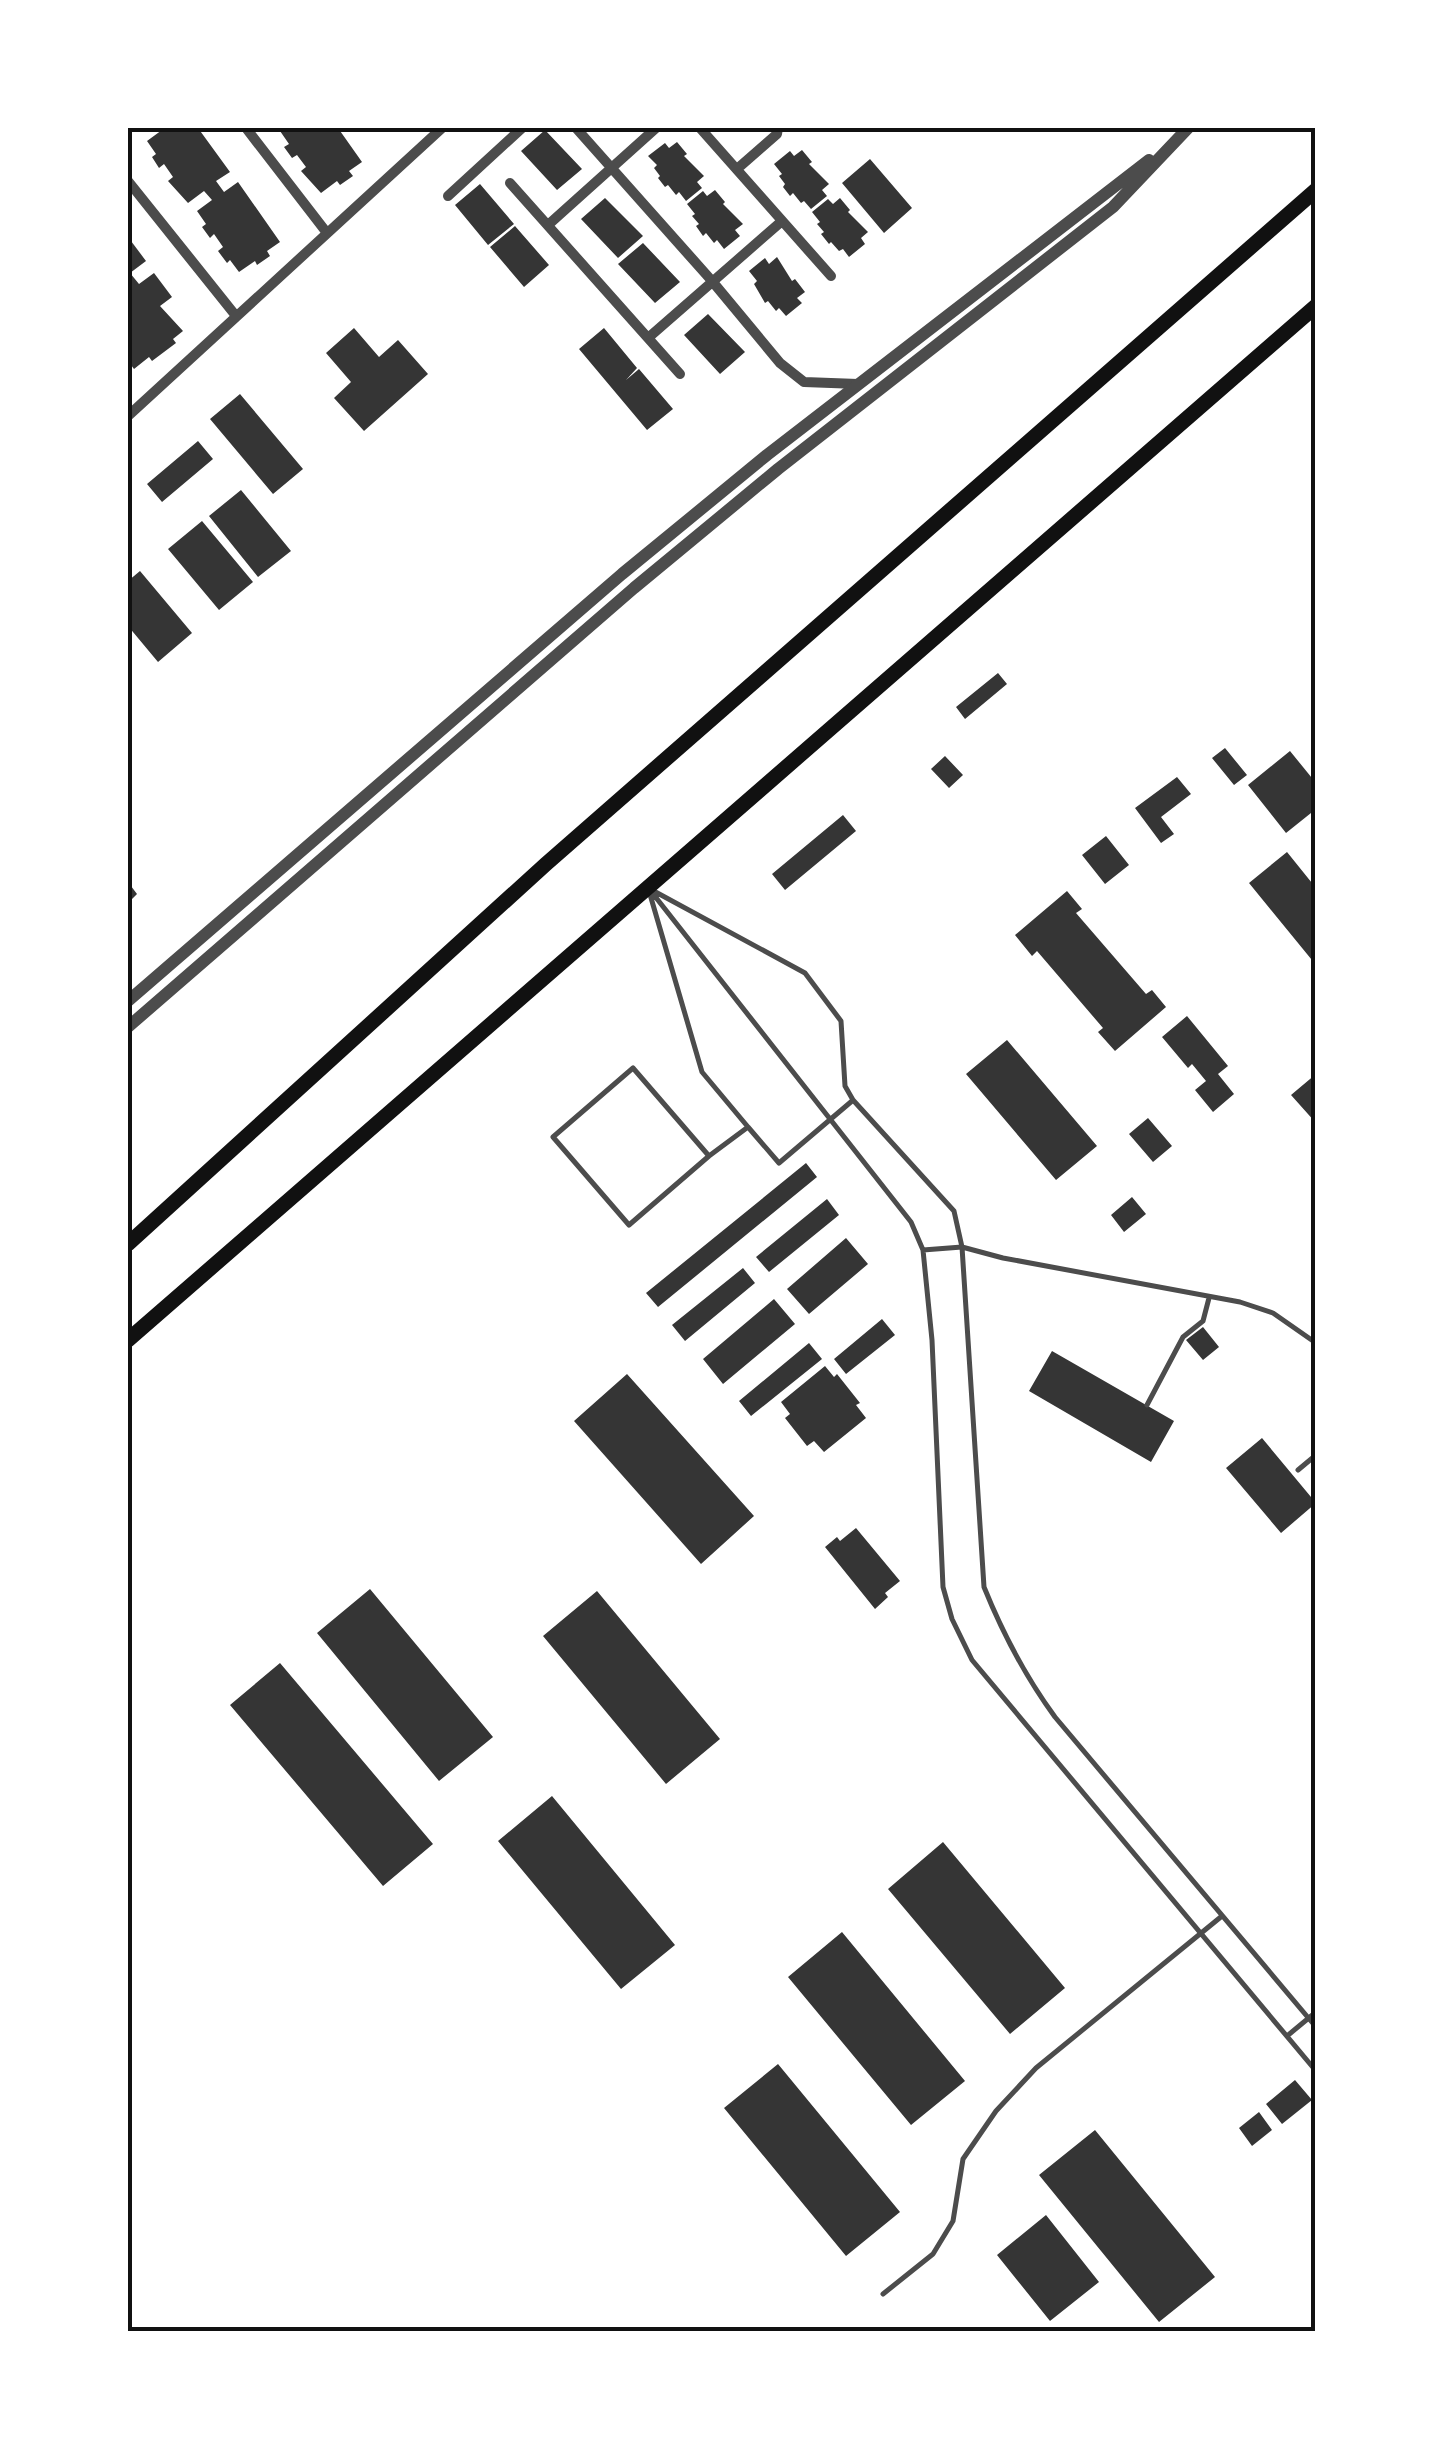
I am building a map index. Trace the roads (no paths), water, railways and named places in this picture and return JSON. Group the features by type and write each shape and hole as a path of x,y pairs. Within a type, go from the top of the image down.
{"highway":[{"path":"128,1244 546,864 1316,190"},
{"path":"128,1340 1316,306"}],"street":[{"path":"246,128 327,233"},
{"path":"128,416 442,128"},
{"path":"448,196 522,128"},
{"path":"576,128 765,348 804,382 858,384"},
{"path":"548,225 656,128"},
{"path":"700,128 831,276"},
{"path":"737,170 777,134 778,128"},
{"path":"128,1027 634,588 778,469 1113,207 1188,128"},
{"path":"128,1001 622,574 1102,193 1172,144"},
{"path":"128,181 236,316"},
{"path":"510,183 680,374"},
{"path":"648,338 782,221"}],"lane":[{"path":"648,888 702,1072 778,1163 853,1100"},
{"path":"648,888 805,973 841,1020 845,1086 853,1100 954,1211 962,1247 984,1588 1024,1674 1055,1717 1316,2027"},
{"path":"648,888 911,1222 923,1250 932,1340 942,1586 952,1619 972,1660 1316,2071"},
{"path":"709,1156 633,1068 553,1137 630,1225 748,1127"},
{"path":"923,1250 962,1247 1210,1296 1273,1313 1316,1342"},
{"path":"1147,1405 1183,1337 1203,1321 1210,1296"},
{"path":"1298,1470 1316,1455"},
{"path":"884,2294 933,2254 953,2220 963,2160 996,2112 1036,2068 1222,1916"},
{"path":"1287,2037 1316,2012"}]}
